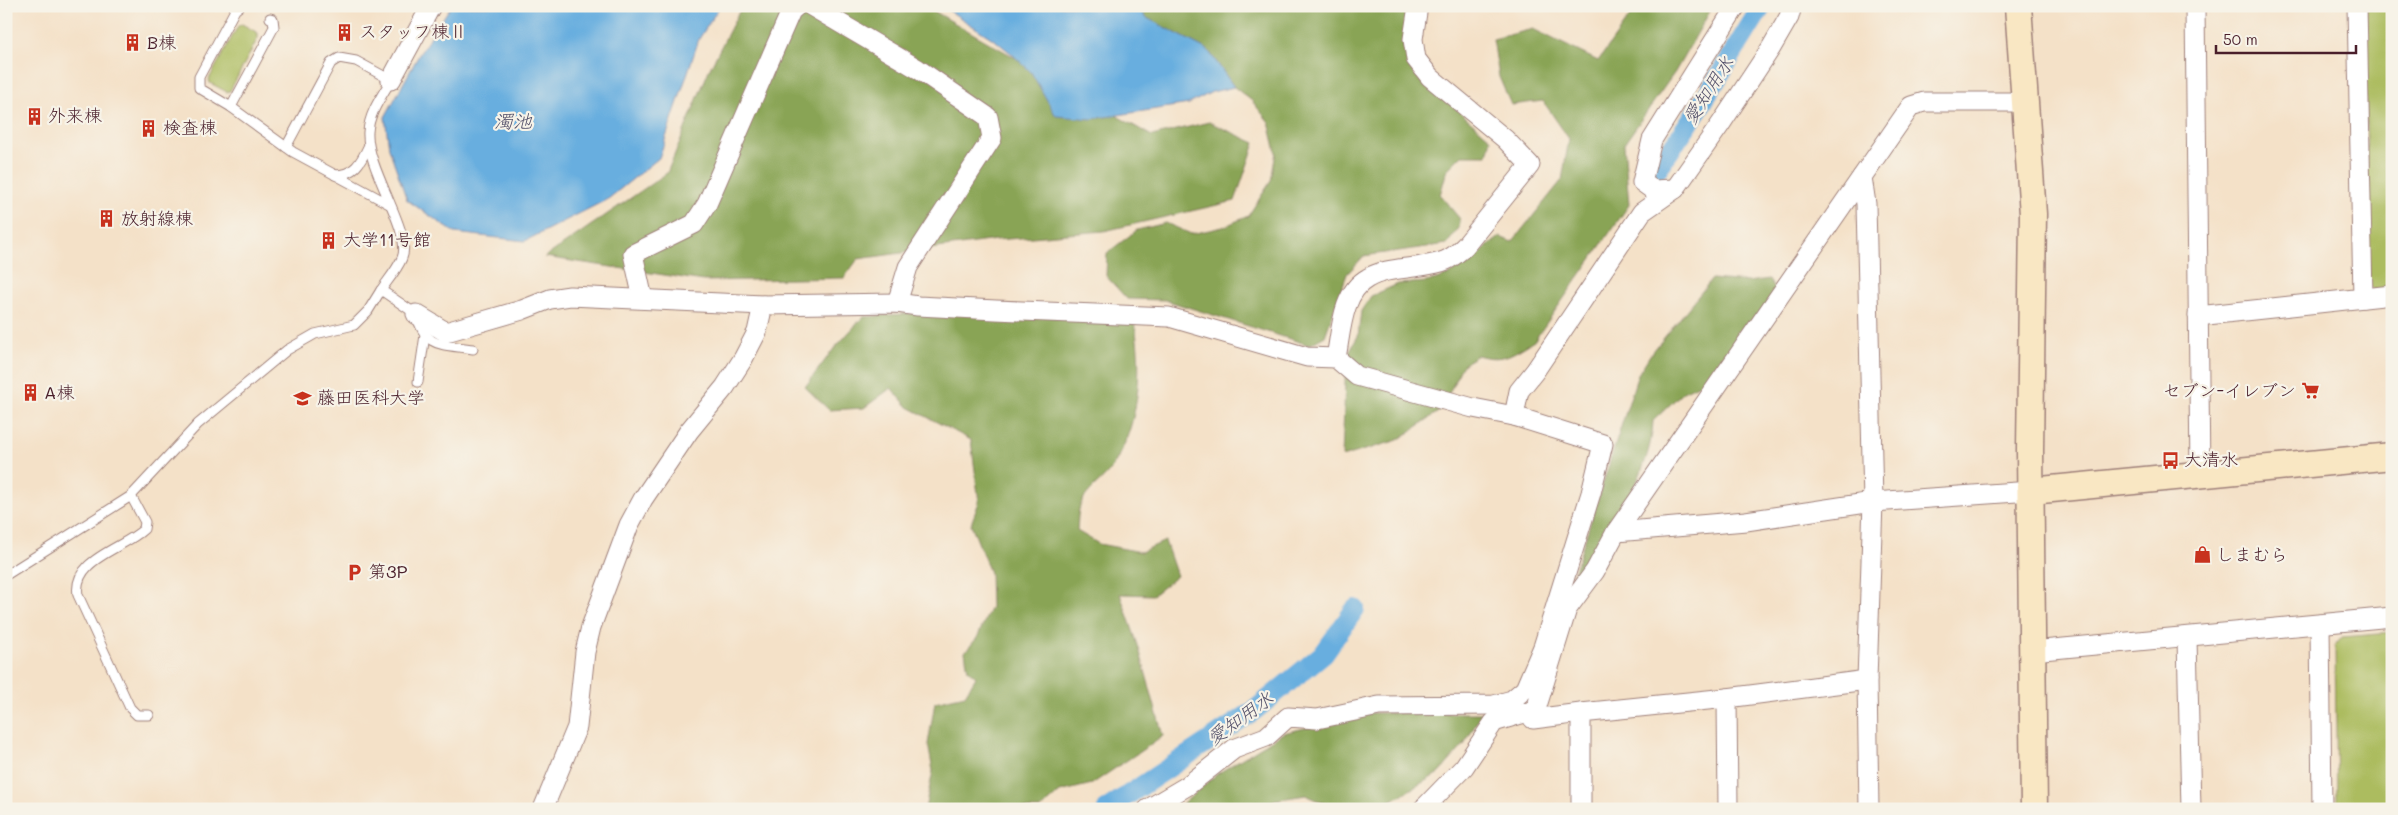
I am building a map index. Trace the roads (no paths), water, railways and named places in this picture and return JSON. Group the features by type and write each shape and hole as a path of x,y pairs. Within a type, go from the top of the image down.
{"street":[{"path":"390,80 431,6"},
{"path":"643,299 633,254 688,228 699,218 707,204 791,10 797,6"},
{"path":"811,6 918,69 988,117 992,138 908,268 898,303"},
{"path":"1336,358 1343,316 1358,286 1368,278 1382,273 1444,262 1454,258 1530,165 1505,139 1430,77 1416,59 1413,38 1418,6"},
{"path":"1675,189 1653,190 1642,182 1652,140 1736,6"},
{"path":"1514,416 1519,391 1535,371 1642,212 1675,189 1771,48 1792,6"},
{"path":"2018,6 2033,214 2031,492 2034,809"},
{"path":"2195,6 2200,475"},
{"path":"2357,6 2363,298"},
{"path":"1866,680 1727,698 1533,719 1567,609 1595,571 1616,532 1911,106 1924,102 2025,102"},
{"path":"1862,177 1866,204 1874,502 1866,680 1869,809"},
{"path":"2198,316 2392,295"},
{"path":"416,314 446,332 522,310 550,298 570,296 763,305 898,303 937,308 1169,317 1307,358 1336,358 1357,376 1473,408 1514,416 1602,444 1591,493 1543,647 1524,689 1512,700 1494,705 1379,706 1317,719 1288,717 1266,737 1234,749 1187,786 1148,809"},
{"path":"543,809 577,727 585,652 591,627 629,525 643,499 689,431 725,387 757,332 763,305"},
{"path":"1616,532 1746,521 1874,502 2031,492 2392,456"},
{"path":"2032,651 2187,638 2392,617"},
{"path":"2320,624 2322,809"},
{"path":"2187,638 2191,809"},
{"path":"1727,698 1728,809"},
{"path":"1423,809 1464,767 1494,722 1535,710"},
{"path":"1581,713 1581,809"}],"lane":[{"path":"240,6 235,10 199,77 199,88 231,107 286,147 389,204"},
{"path":"231,107 274,27 273,19 270,18"},
{"path":"6,575 131,496 198,424 287,350 315,334 354,325 368,311 402,258 404,240 372,162 369,146 368,130 374,109 390,80 356,61 338,58 331,63 286,147"},
{"path":"335,175 352,171 361,162 369,146"},
{"path":"381,290 416,314 421,331 429,340 444,345 473,349"},
{"path":"418,382 425,335"},
{"path":"131,496 145,522 144,529 86,568 77,580 76,587 130,708 137,715 149,715"}],"water":[{"name":"濁池","path":"451,6 720,6 699,39 659,158 608,199 525,241 455,233 407,200 389,148 385,117 420,53"},
{"path":"942,6 1140,6 1145,17 1208,50 1234,87 1212,92 1189,104 1092,119 1056,116 1031,72 996,41"}],"waterway":[{"name":"愛知用水","path":"1654,174 1701,105 1762,6"},
{"name":"愛知用水","path":"1107,809 1255,710 1324,653 1355,609"}],"place":[{"name":"スタッフ棟Ⅱ","path":"345,32"},
{"name":"B棟","path":"133,43"},
{"name":"外来棟","path":"34,116"},
{"name":"検査棟","path":"149,128"},
{"name":"放射線棟","path":"107,219"},
{"name":"大学11号館","path":"329,240"},
{"name":"セブン-イレブン","path":"2310,391"},
{"name":"A棟","path":"30,393"},
{"name":"藤田医科大学","path":"303,398"},
{"name":"大清水","path":"2170,460"},
{"name":"しまむら","path":"2202,555"},
{"name":"第3P","path":"354,572"}]}
